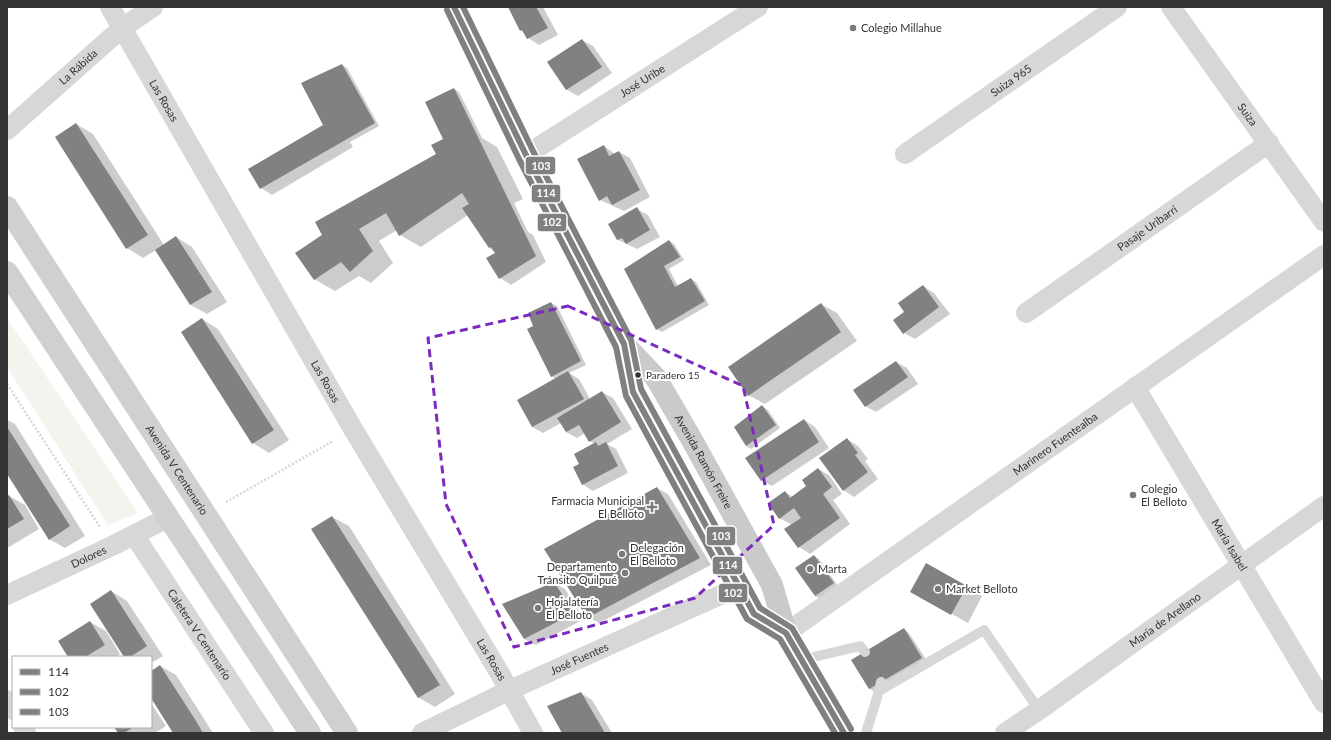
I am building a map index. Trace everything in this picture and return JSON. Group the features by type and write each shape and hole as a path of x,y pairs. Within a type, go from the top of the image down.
{"main road":[{"name":"Avenida Ramón Freire","path":"454,7 526,155 624,344 656,378 772,585 786,633 844,733"},
{"name":"Avenida V Centenario","path":"7,207 347,733"},
{"path":"7,272 310,733"},
{"name":"Avenida Ramón Freire","path":"624,344 633,392 738,587 754,614 786,633"},
{"path":"738,587 752,588 778,606"}],"street":[{"name":"Las Rosas","path":"110,7 353,430 510,690 533,733"},
{"name":"La Rábida","path":"7,130 122,28 153,7"},
{"name":"José Uribe","path":"526,155 758,7"},
{"name":"Suiza 965","path":"905,154 1117,7"},
{"name":"Suiza","path":"1171,7 1324,222"},
{"name":"Pasaje Uribarri","path":"1026,313 1269,143"},
{"name":"Marinero Fuentealba","path":"786,633 1324,256"},
{"name":"María Isabel","path":"1135,387 1324,703"},
{"name":"María de Arellano","path":"1004,733 1039,710 1324,506"},
{"name":"Dolores","path":"7,595 112,546 169,517"},
{"name":"Caletera V Centenario","path":"134,535 264,733"},
{"name":"José Fuentes","path":"422,733 510,690 738,587"}],"lane":[{"path":"866,733 880,686 984,630 1039,710"},
{"path":"801,660 862,649"}],"path":[{"path":"7,384 112,546"},
{"path":"205,514 353,430"}],"highlighted area":[{"path":"568,306 743,386 774,525 695,598 514,647 446,504 428,338"}],"shaded area":[{"path":"7,318 138,513 108,525 7,367"}],"building":[{"path":"508,7 536,7 548,28 527,39 522,30 520,31"},
{"path":"582,39 602,67 566,90 547,62"},
{"path":"342,64 375,123 260,189 248,169 323,125 301,83"},
{"path":"454,88 536,256 499,279 486,258 495,253 491,247 489,248 462,208 469,204 462,193 399,236 386,213 359,229 373,251 350,272 341,262 314,280 295,253 322,235 315,222 436,154 431,145 443,139 425,102"},
{"path":"76,123 148,235 126,249 55,137"},
{"path":"604,145 609,156 619,151 640,190 612,205 607,196 599,201 577,159"},
{"path":"637,207 650,230 626,244 622,238 617,240 608,224"},
{"path":"176,236 212,292 190,305 155,250"},
{"path":"669,240 680,257 664,266 675,287 691,278 705,301 656,330 624,269"},
{"path":"923,285 939,307 903,334 893,320 904,312 898,303"},
{"path":"551,302 581,361 551,377 527,329 533,326 528,313"},
{"path":"821,303 841,332 748,396 728,367"},
{"path":"202,318 274,430 252,444 181,332"},
{"path":"896,361 908,377 865,407 853,390"},
{"path":"568,371 584,399 532,427 517,400"},
{"path":"602,391 621,422 589,442 579,425 566,432 557,418"},
{"path":"762,405 776,425 746,446 734,427"},
{"path":"804,419 819,442 761,481 745,458"},
{"path":"7,427 70,526 49,540 7,474"},
{"path":"847,438 858,453 855,455 868,472 843,491 819,458"},
{"path":"596,442 598,446 606,442 618,466 582,485 573,467 579,464 574,454"},
{"path":"818,468 832,487 823,494 840,518 798,548 784,529 801,518 794,508 779,519 768,503 785,491 790,498 806,486 802,480"},
{"name":"Delegación El Belloto","path":"657,487 700,558 587,618 544,549"},
{"path":"9,495 24,519 7,529 7,496"},
{"path":"332,516 440,685 418,698 311,529"},
{"path":"814,555 834,583 815,596 795,568"},
{"name":"Market Belloto","path":"926,563 967,586 951,615 910,592"},
{"name":"Hojalatería El Belloto","path":"554,582 574,613 524,639 502,604"},
{"path":"111,590 147,646 132,656 123,656 90,604"},
{"path":"90,621 105,645 87,656 67,656 58,641"},
{"path":"904,628 922,658 869,689 851,660"},
{"path":"160,665 203,733 173,733 152,700 152,670"},
{"path":"581,692 605,733 562,733 547,706"},
{"path":"115,728 132,728 124,733 118,733"}],"transit line":[{"name":"114","path":"454,7 526,155 624,344 633,392 754,614 786,633 844,733"},
{"name":"103","path":"463,7 533,151 631,340 641,389 760,608 792,628 851,729"},
{"name":"102","path":"447,10 519,159 616,347 626,396 747,619 780,639 835,733"}],"place":[{"name":"Colegio Millahue","path":"853,28"},
{"name":"Paradero 15","path":"638,375"},
{"name":"Colegio El Belloto","path":"1133,495"},
{"name":"Farmacia Municipal El Belloto","path":"652,507"},
{"name":"Delegación El Belloto","path":"622,554"},
{"name":"Marta","path":"810,569"},
{"name":"Departamento Tránsito Quilpué","path":"625,573"},
{"name":"Market Belloto","path":"938,589"},
{"name":"Hojalatería El Belloto","path":"538,608"}]}
